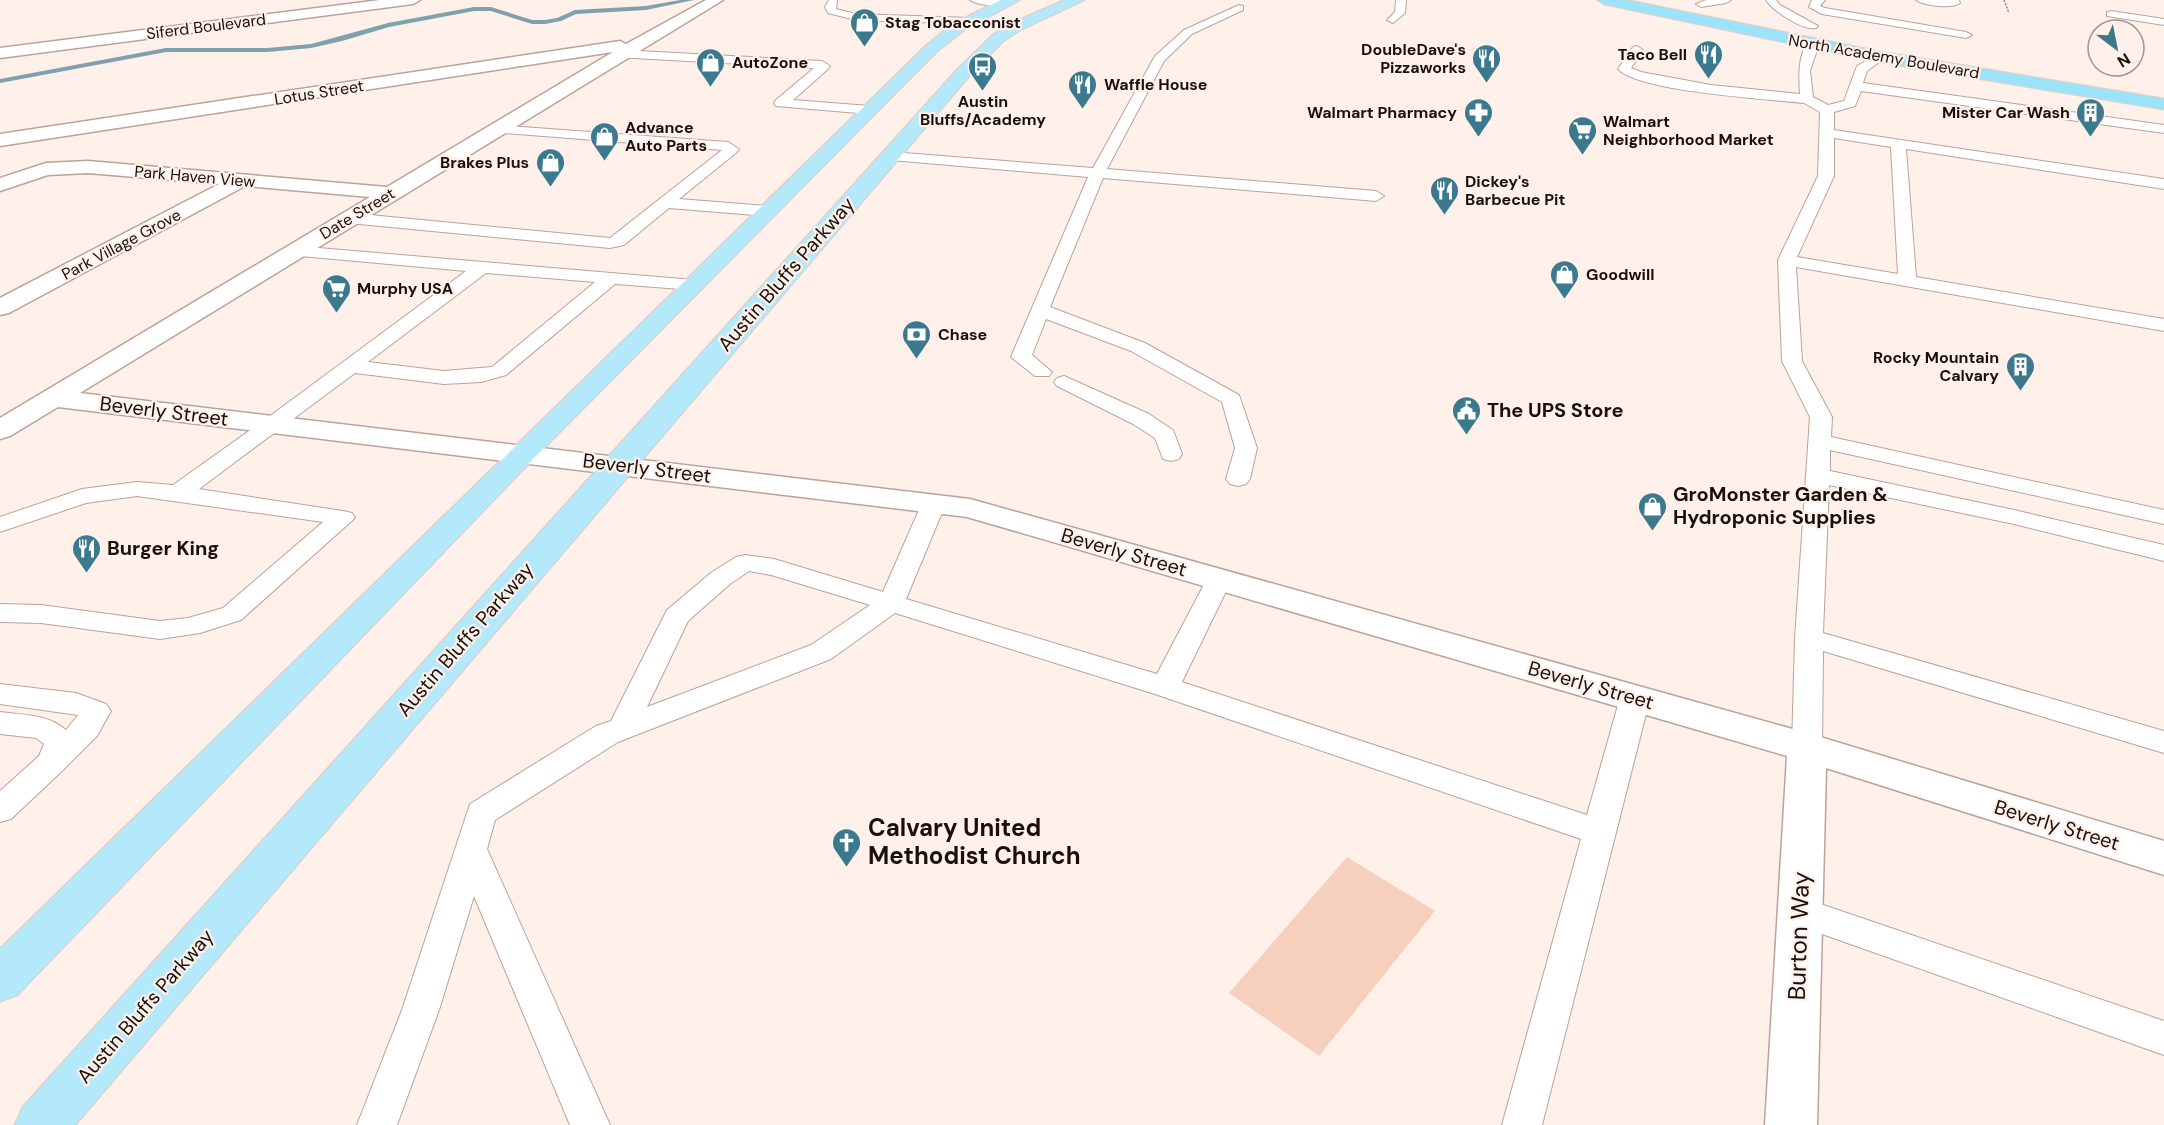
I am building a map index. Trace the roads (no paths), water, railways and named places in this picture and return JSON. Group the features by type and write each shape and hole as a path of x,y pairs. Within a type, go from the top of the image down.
{"highway":[{"name":"North Academy Boulevard","path":"1605,0 1880,57 2164,104"},
{"path":"1695,3 1730,6"},
{"name":"North Academy Boulevard","path":"1767,18 1828,30"},
{"path":"2029,65 2164,87"}],"main road":[{"path":"998,38 989,27 1042,0"},
{"name":"Austin Bluffs Parkway","path":"0,980 522,454 768,211 963,73 998,38 1025,22 1077,0"},
{"name":"Austin Bluffs Parkway","path":"41,1125 618,464 870,139 932,48 972,10 1010,1"}],"street":[{"name":"Siferd Boulevard","path":"0,53 413,0"},
{"name":"Date Street","path":"0,430 620,54 716,0"},
{"name":"Lotus Street","path":"0,140 637,44"},
{"name":"Park Haven View","path":"0,185 46,169 88,167 392,193"},
{"name":"Park Village Grove","path":"0,308 242,180"},
{"name":"Beverly Street","path":"53,398 970,508 1807,747 2164,858"},
{"name":"Burton Way","path":"1791,1125 1807,747"}],"lane":[{"path":"1393,20 1400,13 1401,0"},
{"path":"1771,0 1776,7 1812,26"},
{"path":"1820,0 1815,3 1814,7 1822,11 1966,35"},
{"path":"1921,0 1955,3 1954,0"},
{"path":"839,2 831,10 841,14 896,19 927,18 972,10"},
{"path":"927,18 939,6"},
{"path":"1042,372 1021,357 1096,172 1112,149 1159,59 1188,32 1239,8"},
{"path":"2111,14 2164,22"},
{"path":"1808,99 1804,71 1813,44"},
{"path":"1637,50 1624,69 1633,74 1658,80 1808,99 1827,110 1850,103 1861,69 1880,57"},
{"path":"620,54 822,65 824,66 781,103 870,139 1096,172 1376,196"},
{"path":"1856,86 2164,129"},
{"path":"1807,747 1809,638 1821,417 1792,361 1787,260 1826,176 1827,110"},
{"path":"349,218 610,243 618,241 732,149 723,145 496,129"},
{"path":"1827,133 2164,184"},
{"path":"1898,144 1907,280"},
{"path":"664,204 768,211"},
{"path":"295,251 694,285"},
{"path":"1787,260 2164,325"},
{"path":"177,493 274,424 482,267"},
{"path":"351,366 456,380 499,371 611,278"},
{"path":"1040,310 1138,347 1232,399 1246,448 1238,479"},
{"path":"1065,382 1141,419 1165,435 1171,454"},
{"path":"1820,441 2164,517"},
{"path":"1819,476 2014,517 2164,553"},
{"path":"0,525 82,496 137,489 343,518 232,615 190,627 160,630 41,614 1,614"},
{"path":"377,1125 411,1039 451,920 481,813 607,734 821,652 891,603 934,503"},
{"path":"622,728 677,616 721,578 745,563 774,567 1165,687 1599,832"},
{"path":"1165,687 1220,579"},
{"path":"1809,638 2164,742"},
{"path":"0,693 76,704 96,711 86,728 0,810"},
{"path":"1522,1125 1635,698"},
{"path":"0,723 44,728 60,741 52,762"},
{"path":"470,848 590,1125"},
{"path":"1800,912 2164,1038"}],"waterway":[{"path":"0,81 166,50 267,50 311,46 340,40 388,25 474,9 491,9 532,22 545,22 559,20 575,12 646,8 691,0"}],"place":[{"name":"Stag Tobacconist","path":"864,48"},
{"name":"Taco Bell","path":"1708,80"},
{"name":"DoubleDave's Pizzaworks","path":"1487,84"},
{"name":"AutoZone","path":"711,88"},
{"name":"Austin Bluffs/Academy","path":"983,92"},
{"name":"Waffle House","path":"1083,110"},
{"name":"Walmart Pharmacy","path":"1478,138"},
{"name":"Mister Car Wash","path":"2091,138"},
{"name":"Walmart Neighborhood Market","path":"1582,156"},
{"name":"Advance Auto Parts","path":"604,162"},
{"name":"Brakes Plus","path":"550,188"},
{"name":"Dickey's Barbecue Pit","path":"1444,216"},
{"name":"Goodwill","path":"1565,300"},
{"name":"Murphy USA","path":"336,314"},
{"name":"Chase","path":"917,360"},
{"name":"Rocky Mountain Calvary","path":"2020,392"},
{"name":"The UPS Store","path":"1466,436"},
{"name":"GroMonster Garden & Hydroponic Supplies","path":"1652,532"},
{"name":"Burger King","path":"86,574"},
{"name":"Calvary United Methodist Church","path":"847,868"}]}
